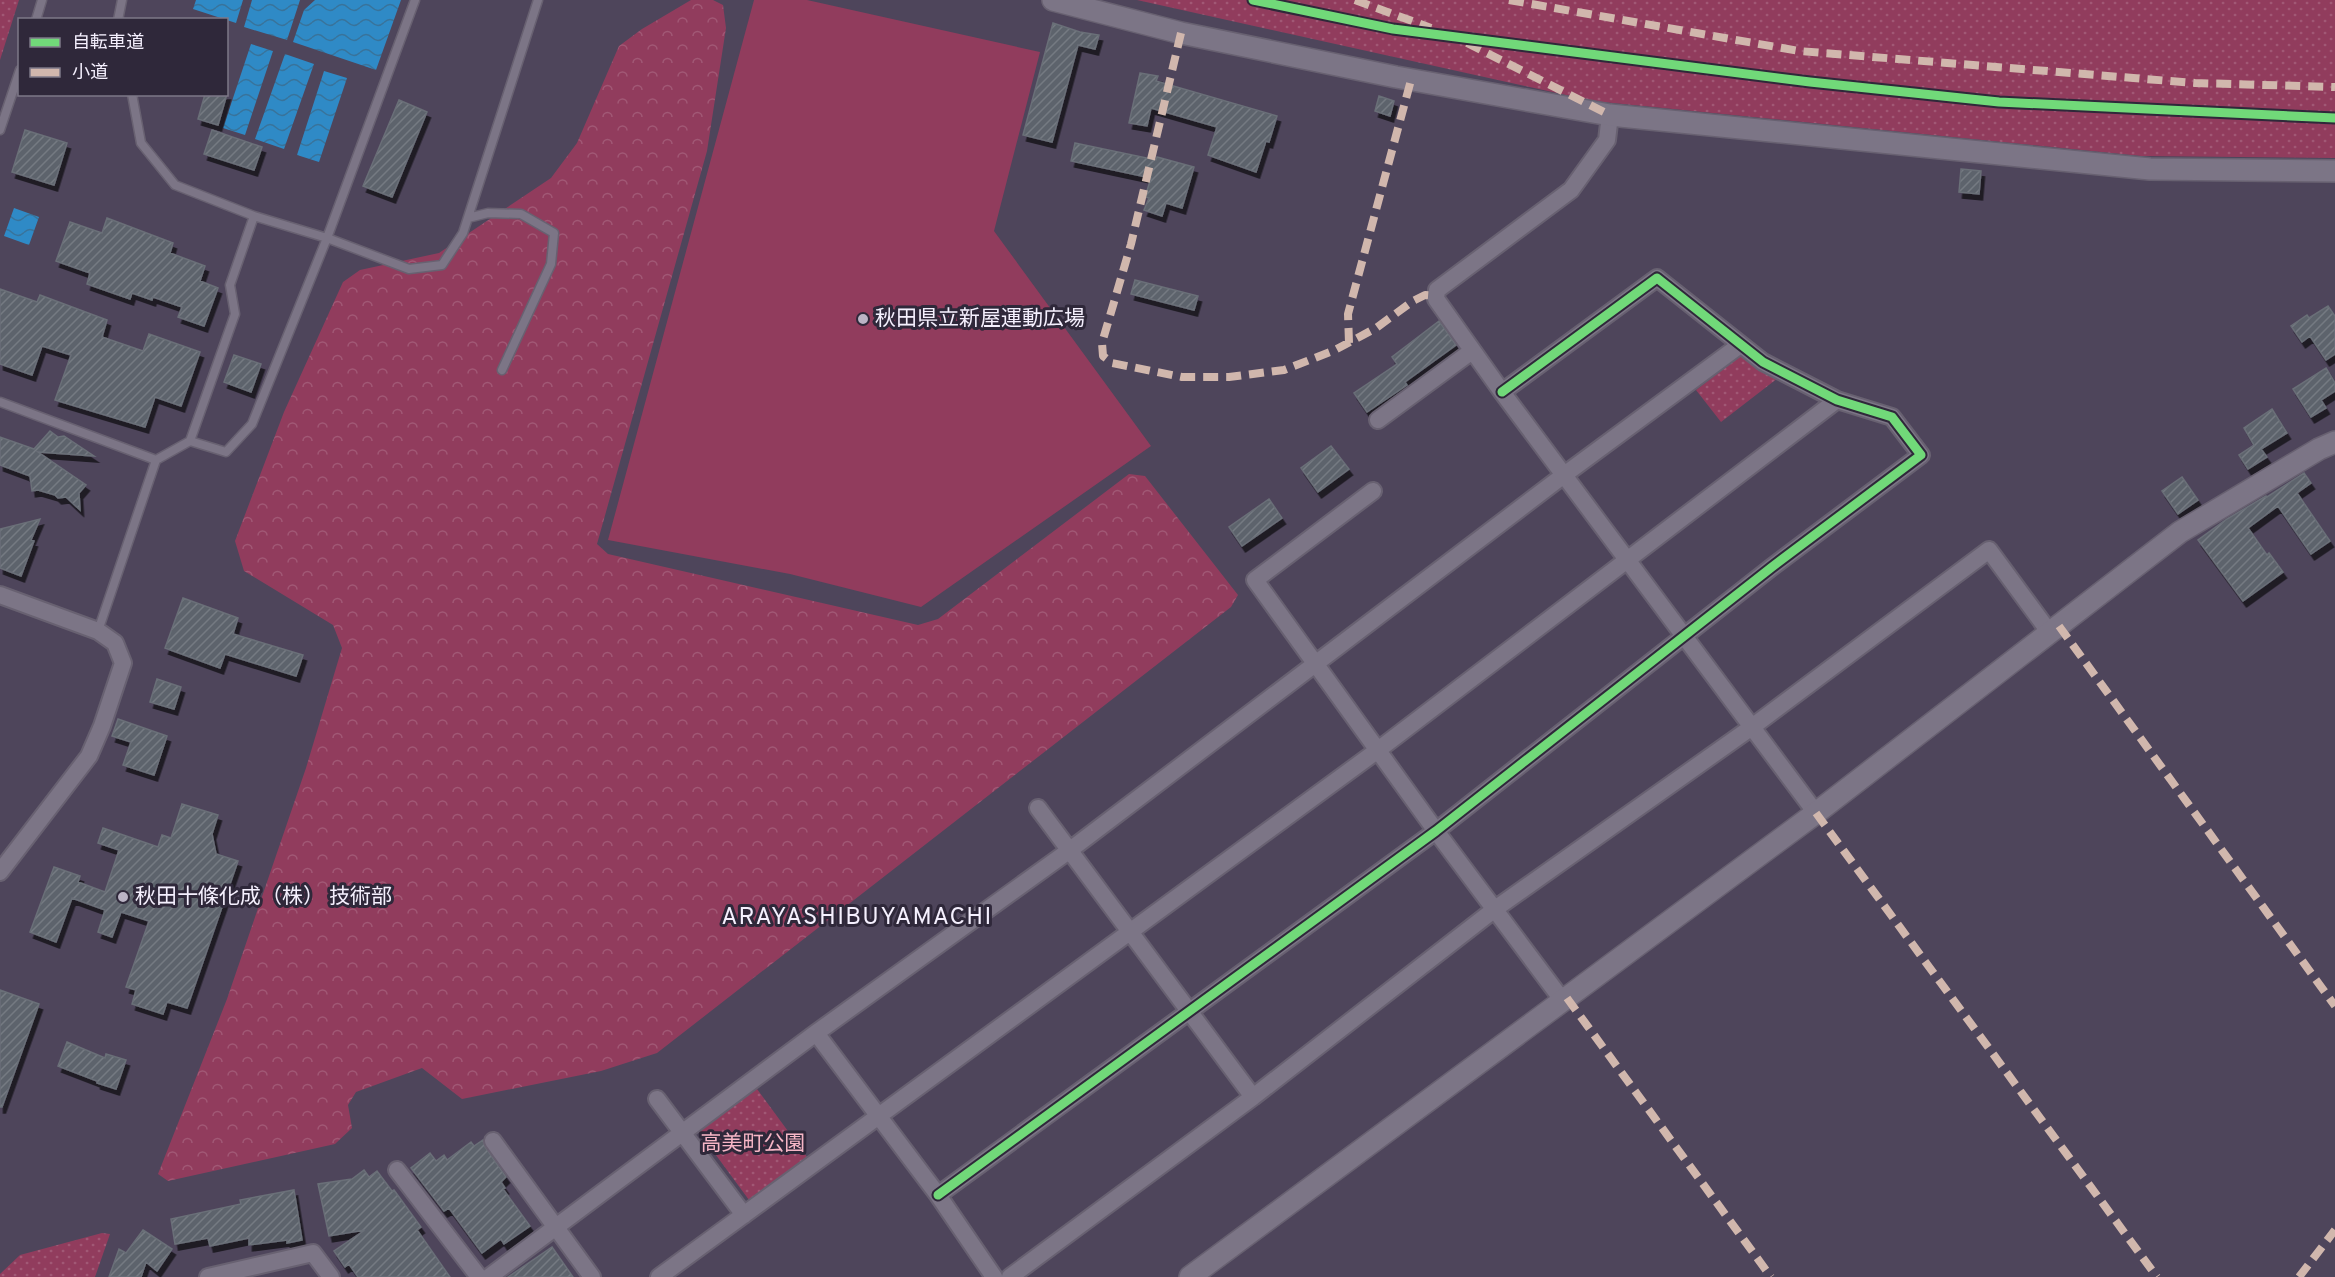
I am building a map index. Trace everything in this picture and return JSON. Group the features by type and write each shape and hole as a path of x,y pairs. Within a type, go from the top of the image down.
{"street":[{"path":"1053,0 1192,35 1396,77 1610,115 2150,169 2335,171"},
{"path":"1610,115 1607,140 1571,190 1437,290 1436,299 1502,392 1816,813"},
{"path":"938,1195 1436,831 1684,635 1922,455 1892,417 1837,400 1771,366 1740,345 1657,278 1502,392"},
{"path":"489,1277 816,1033 1070,850 1564,475 1740,345"},
{"path":"1378,420 1473,351"},
{"path":"659,1277 1378,750 1837,400"},
{"path":"1190,1277 1816,813 2180,532 2319,449 2335,442"},
{"path":"1373,490 1256,580 1436,831 1563,1001"},
{"path":"1010,1277 1253,1097 1495,909 1752,726 1989,550 2050,633"},
{"path":"0,595 98,631 115,643 123,663 102,726 89,756 0,872"},
{"path":"1038,808 1253,1097"},
{"path":"816,1033 938,1195 994,1277"},
{"path":"657,1099 744,1215"},
{"path":"493,1141 592,1277"},
{"path":"397,1170 479,1277"},
{"path":"208,1277 313,1253 331,1277"}],"lane":[{"path":"37,18 42,0"},
{"path":"118,18 122,0"},
{"path":"190,441 226,452 252,424 327,238 415,0"},
{"path":"132,96 141,143 175,185 254,216 327,238 409,269 442,266 462,233 468,218 538,0"},
{"path":"0,130 18,76"},
{"path":"468,218 488,213 521,214 554,233 551,264 502,370"},
{"path":"98,631 156,460 190,441 235,314 230,285 254,216"},
{"path":"0,402 156,460"}],"green space":[{"path":"0,0 19,0 0,60"},
{"path":"691,0 713,0 723,5 726,28 707,151 597,544 608,554 918,625 938,619 1129,474 1145,476 1238,595 1231,607 657,1053 601,1071 462,1099 422,1068 356,1092 348,1105 352,1128 335,1144 168,1181 158,1174 227,999 306,768 342,648 333,625 244,571 235,541 284,412 343,282 360,270 439,253 551,178 577,143 619,46 642,29"},
{"name":"秋田県立新屋運動広場","path":"754,0 807,0 1040,52 994,231 1151,446 921,607 790,574 608,540"},
{"path":"1137,0 2335,0 2335,158 2141,156 1593,101"},
{"path":"1743,354 1778,378 1721,422 1696,390"},
{"name":"高美町公園","path":"757,1089 807,1157 749,1200 699,1132"},
{"path":"102,1233 110,1234 95,1277 0,1277 0,1274 20,1255"}],"water":[{"path":"196,0 243,0 236,23 228,20 228,18 221,18 193,9"},
{"path":"252,0 300,0 287,40 244,27"},
{"path":"315,0 401,0 376,70 293,42 304,10"},
{"path":"251,44 273,51 245,135 223,128"},
{"path":"285,54 314,64 284,149 255,139"},
{"path":"324,71 347,78 319,162 297,155"},
{"path":"14,208 39,217 29,245 4,236"}],"building":[{"path":"1053,23 1080,32 1099,35 1095,49 1078,45 1052,142 1023,135"},
{"path":"1140,73 1158,76 1156,81 1277,116 1256,172 1208,155 1217,127 1151,108 1147,126 1129,123"},
{"path":"204,96 226,96 218,125 198,119"},
{"path":"1379,96 1394,101 1390,116 1375,111"},
{"path":"399,100 427,112 392,197 363,186"},
{"path":"25,130 67,143 54,185 12,172"},
{"path":"212,130 262,147 254,170 204,154"},
{"path":"1075,143 1156,160 1157,157 1194,167 1182,208 1166,203 1162,216 1144,210 1149,198 1145,197 1151,178 1071,161"},
{"path":"1961,169 1981,171 1979,194 1959,192"},
{"path":"107,218 173,243 170,253 205,266 200,281 218,288 204,326 178,317 182,307 153,297 152,300 132,293 130,299 87,284 90,273 56,261 70,222 102,233"},
{"path":"1135,280 1198,296 1194,310 1131,294"},
{"path":"0,289 37,302 40,295 107,320 102,337 143,351 149,334 200,352 181,406 155,397 145,427 55,400 71,355 42,346 32,375 0,364"},
{"path":"2328,306 2335,316 2335,354 2326,360 2310,336 2302,342 2291,326 2307,315 2309,318"},
{"path":"1439,321 1456,345 1405,382 1407,385 1367,412 1354,393 1397,364 1392,357"},
{"path":"234,355 261,364 251,392 224,382"},
{"path":"2326,368 2335,383 2335,391 2321,400 2326,408 2311,417 2293,389"},
{"path":"2272,409 2287,433 2261,449 2267,457 2248,469 2239,455 2254,445 2244,428"},
{"path":"50,431 58,437 64,436 94,456 38,452 86,485 79,493 80,510 66,497 58,498 38,490 32,491 30,476 0,465 0,437 34,449"},
{"path":"1331,446 1349,469 1318,492 1301,468"},
{"path":"2304,473 2311,483 2297,493 2330,541 2311,554 2278,506 2248,528 2267,555 2269,553 2283,572 2243,601 2198,540 2227,519"},
{"path":"2182,477 2198,500 2178,514 2162,491"},
{"path":"1269,499 1282,518 1242,546 1229,527"},
{"path":"40,519 31,540 34,541 21,576 0,568 0,529"},
{"path":"183,598 238,618 233,634 303,655 296,676 225,654 220,668 165,648"},
{"path":"157,679 181,687 174,709 150,702"},
{"path":"118,719 167,736 154,775 123,765 131,742 112,736"},
{"path":"182,804 218,815 212,834 216,854 238,861 187,1008 167,1002 163,1014 132,1004 136,990 126,987 149,921 121,912 112,937 98,932 105,910 72,898 56,942 30,932 54,867 80,876 78,882 105,892 119,850 98,843 103,828 158,847 162,835 171,838"},
{"path":"0,990 39,1004 2,1107 0,1107"},
{"path":"67,1042 105,1058 106,1054 126,1060 116,1089 58,1066"},
{"path":"483,1140 485,1147 506,1177 501,1182 505,1188 503,1189 530,1226 504,1244 501,1239 482,1253 449,1208 444,1211 411,1168 430,1153 436,1161 444,1155 447,1160 471,1142 474,1146"},
{"path":"364,1170 369,1177 377,1171 392,1191 394,1190 421,1227 417,1230 450,1277 358,1277 349,1264 345,1267 334,1251 365,1230 329,1236 318,1184 352,1179"},
{"path":"294,1190 302,1240 249,1245 249,1238 210,1246 208,1238 175,1244 171,1219 241,1204 240,1200"},
{"path":"143,1230 172,1249 157,1271 146,1262 141,1277 109,1277 119,1249 126,1253"},
{"path":"552,1247 573,1277 508,1277"}],"marked path":[{"path":"1355,0 1431,28"},
{"path":"1509,0 1799,51 2195,83 2335,87"},
{"path":"1181,33 1131,244 1102,343 1103,356 1112,363 1182,377 1229,377 1284,370 1335,350 1376,328 1425,295 1436,296"},
{"path":"1467,43 1610,115"},
{"path":"1349,343 1348,314 1411,80"},
{"path":"2059,626 2335,1006"},
{"path":"1816,813 2157,1277"},
{"path":"1567,998 1771,1277"},
{"path":"2299,1277 2335,1230"}],"cycle path":[{"path":"1253,0 1393,29 1810,82 1999,102 2335,118"},
{"path":"938,1195 1436,831 1772,567 1921,455 1892,417 1837,400 1763,362 1657,278 1502,392"}],"place":[{"name":"秋田県立新屋運動広場","path":"863,319"},
{"name":"秋田十條化成（株） 技術部","path":"123,897"}],"district":[{"name":"ARAYASHIBUYAMACHI","path":"857,918"}]}
